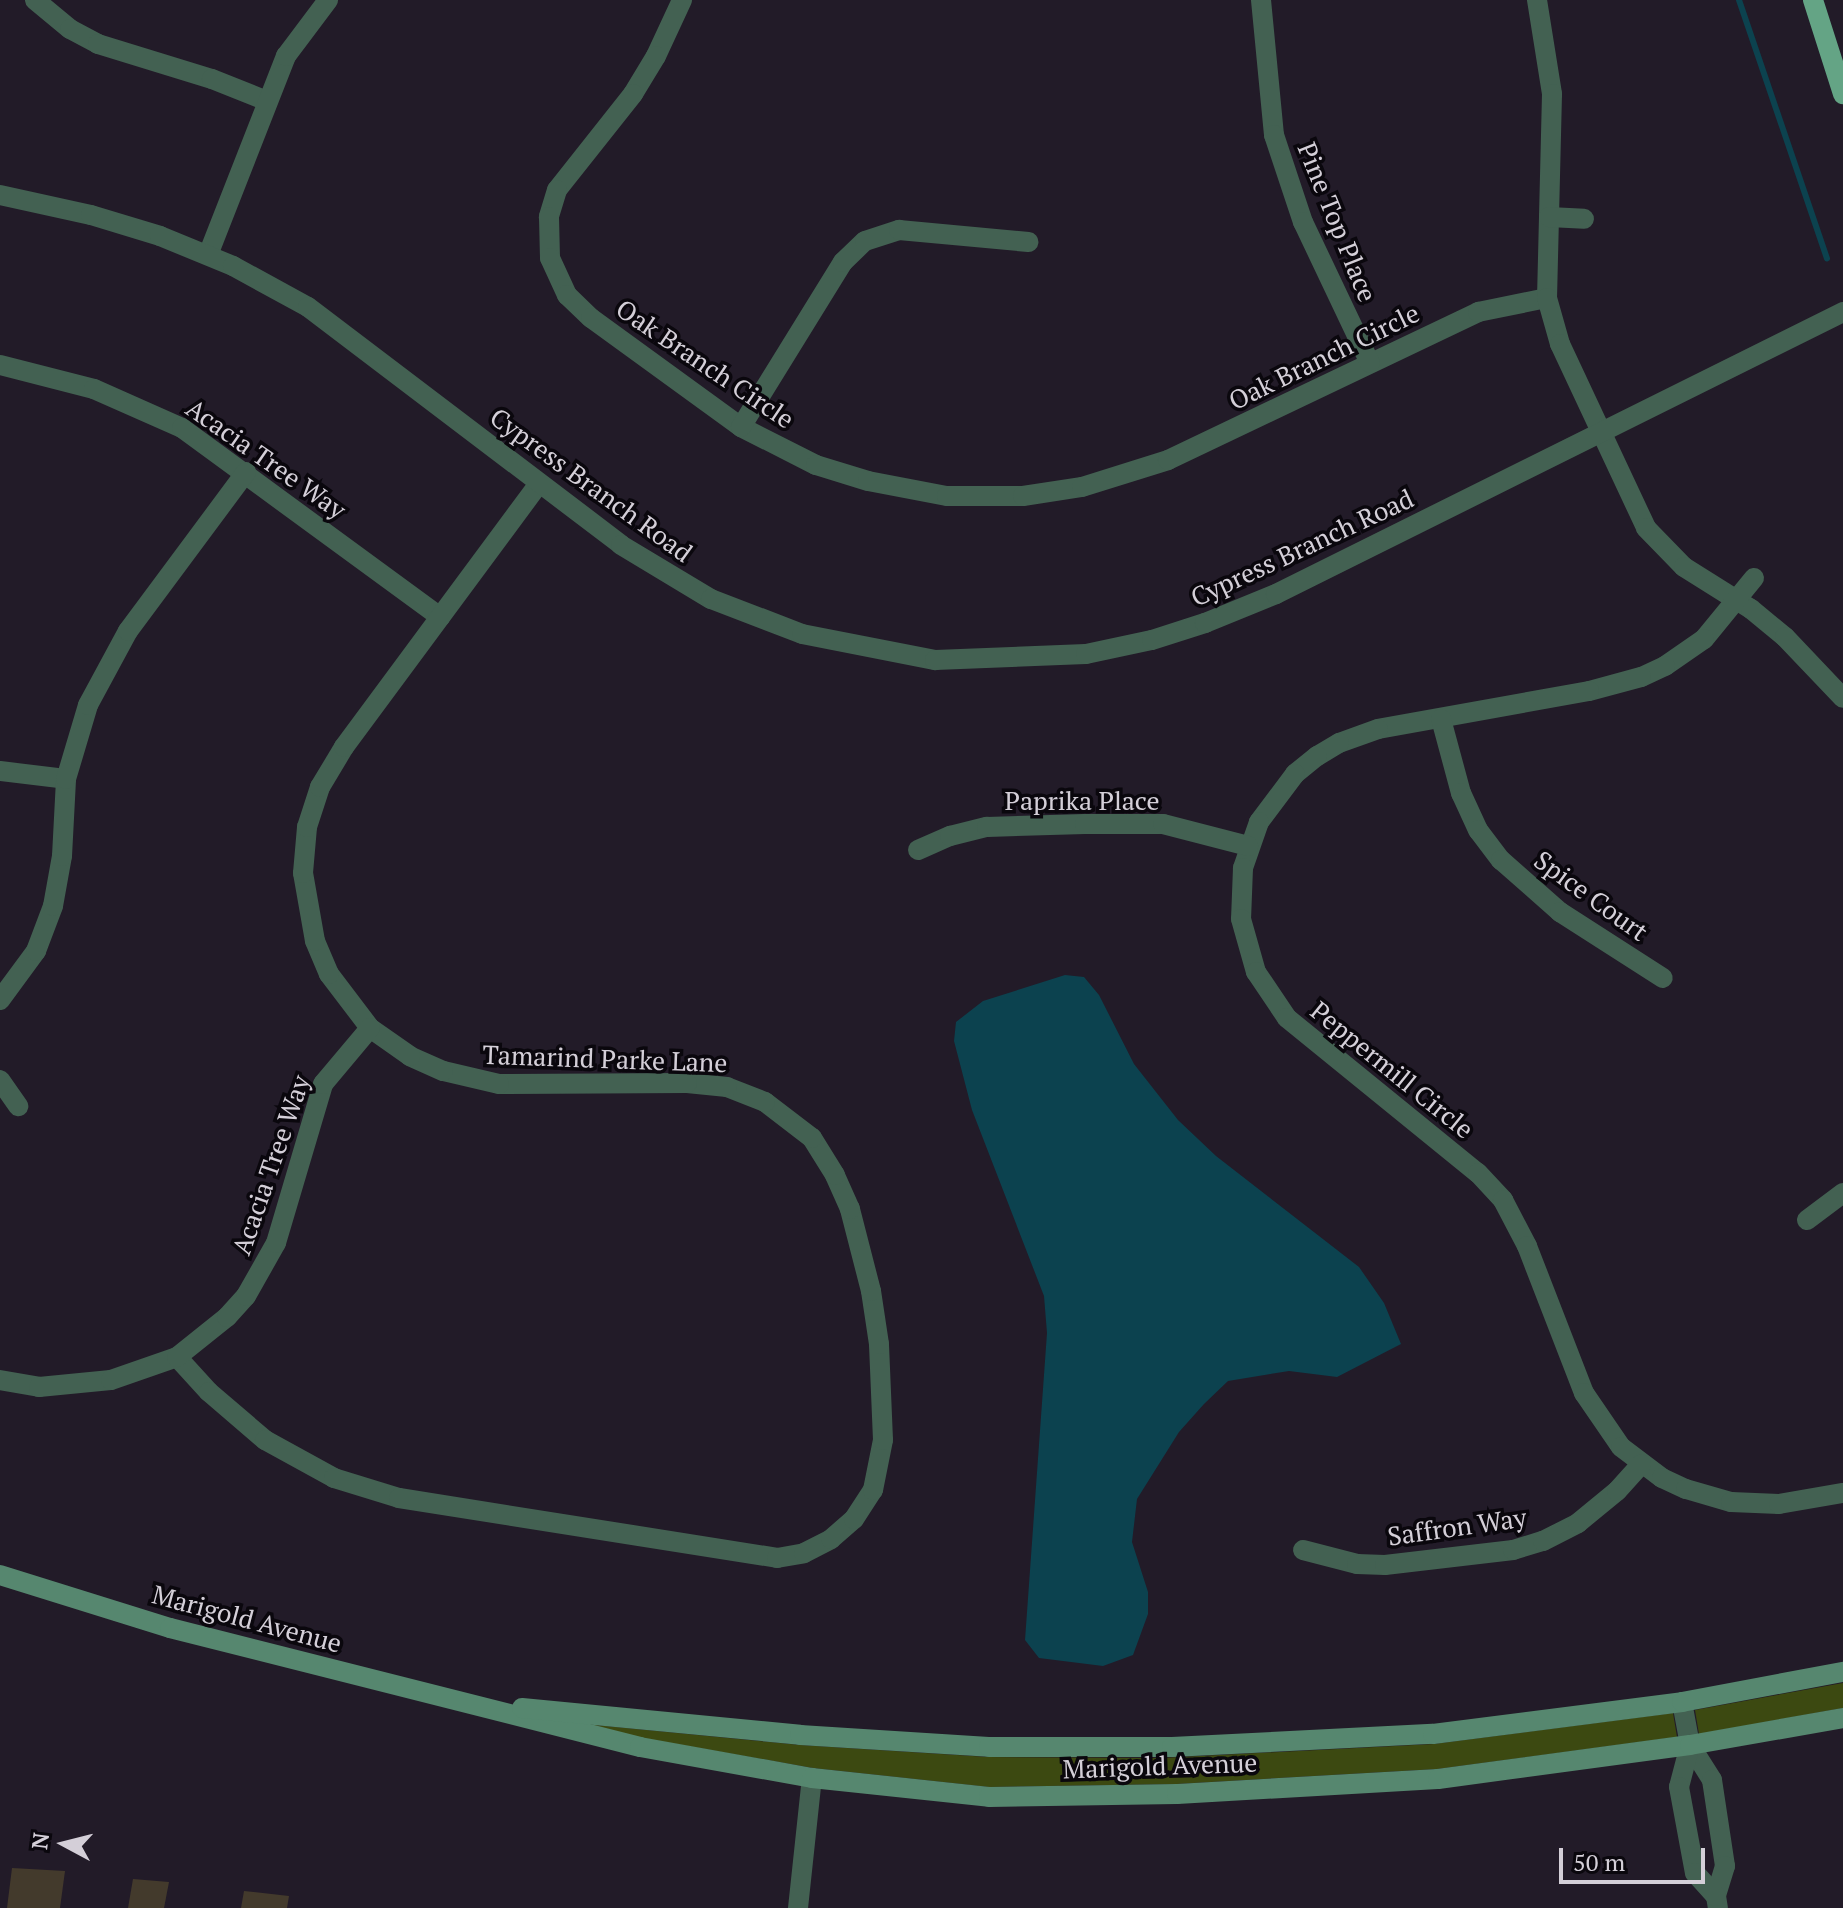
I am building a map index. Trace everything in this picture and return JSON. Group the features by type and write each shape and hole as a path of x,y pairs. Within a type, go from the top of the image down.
{"main road":[{"path":"1813,0 1843,94"},
{"name":"Marigold Avenue","path":"0,1575 184,1631 640,1747 812,1778 989,1797 1177,1794 1438,1779 1690,1745 1843,1718"},
{"name":"Marigold Avenue","path":"482,1705 816,1736 989,1747 1172,1747 1433,1734 1682,1702 1843,1672"}],"street":[{"path":"35,0 70,29 98,44 212,79 267,101"},
{"path":"208,255 286,56 328,0"},
{"name":"Oak Branch Circle","path":"682,0 656,56 633,94 562,180 549,217 548,243 554,272 577,306 741,427 816,465 868,481 947,496 1023,496 1082,487 1154,466 1478,312 1547,298"},
{"name":"Pine Top Place","path":"1261,0 1274,135 1303,222 1370,363"},
{"path":"1537,0 1552,94 1547,298 1560,344 1634,507 1663,549 1785,637 1843,698"},
{"name":"Cypress Branch Road","path":"0,195 125,224 208,255 308,307 646,562 743,614 802,634 883,653 935,660 982,660 1108,650 1205,623 1276,594 1843,312"},
{"path":"1549,217 1584,219"},
{"path":"741,427 843,262 865,241 899,230 1028,242"},
{"name":"Acacia Tree Way","path":"0,365 71,381 127,401 182,428 440,617"},
{"path":"0,1000 36,951 53,906 62,856 66,779 88,705 115,651 246,472"},
{"name":"Tamarind Parke Lane","path":"177,1357 209,1392 265,1440 334,1478 399,1498 777,1558 804,1553 831,1539 864,1505 873,1490 882,1456 883,1401 877,1330 850,1209 835,1175 812,1138 765,1102 727,1087 687,1083 522,1085 479,1082 426,1064 370,1028 329,974 315,941 303,873 307,827 331,765 539,483"},
{"name":"Peppermill Circle","path":"1754,578 1738,601 1695,646 1641,677 1589,691 1357,736 1317,756 1295,774 1275,798 1248,846 1243,868 1241,919 1256,972 1271,997 1309,1039 1478,1173 1503,1200 1527,1246 1584,1393 1608,1432 1641,1464 1686,1489 1731,1502 1779,1504 1843,1493"},
{"name":"Spice Court","path":"1441,719 1461,793 1478,830 1501,860 1560,912 1663,978"},
{"path":"0,771 66,779"},
{"name":"Paprika Place","path":"918,850 950,836 987,827 1085,824 1163,824 1248,846"},
{"name":"Acacia Tree Way","path":"0,1380 39,1387 111,1380 177,1357 227,1317 263,1270 285,1219 316,1100 332,1070 370,1028"},
{"path":"0,1080 18,1106"},
{"path":"1807,1220 1843,1193"},
{"name":"Saffron Way","path":"1303,1550 1357,1564 1385,1565 1513,1550 1543,1541 1578,1523 1617,1491 1641,1464"},
{"path":"1682,1702 1690,1745 1712,1780 1725,1866 1717,1902"},
{"path":"1690,1745 1679,1787 1695,1873 1717,1902"},
{"path":"798,1908 812,1778"}],"green space":[{"path":"1843,1683 1843,1708 1699,1734 1695,1710"},
{"path":"1673,1713 1677,1737 1437,1769 1176,1784 989,1787 813,1768 642,1738 585,1724 800,1745 988,1757 1162,1758 1434,1744"}],"water":[{"path":"1065,975 1084,977 1099,995 1134,1064 1178,1120 1216,1156 1359,1267 1384,1303 1401,1344 1337,1377 1289,1371 1228,1381 1204,1404 1179,1432 1137,1499 1132,1542 1148,1592 1148,1614 1133,1655 1103,1666 1039,1658 1025,1640 1047,1333 1044,1296 972,1110 954,1041 956,1022 983,1001"}],"building":[{"path":"12,1868 65,1871 60,1908 7,1908"},
{"path":"133,1879 169,1882 164,1908 128,1908"},
{"path":"244,1891 289,1896 287,1908 241,1908"}],"waterway":[{"path":"1739,0 1827,258"}]}
